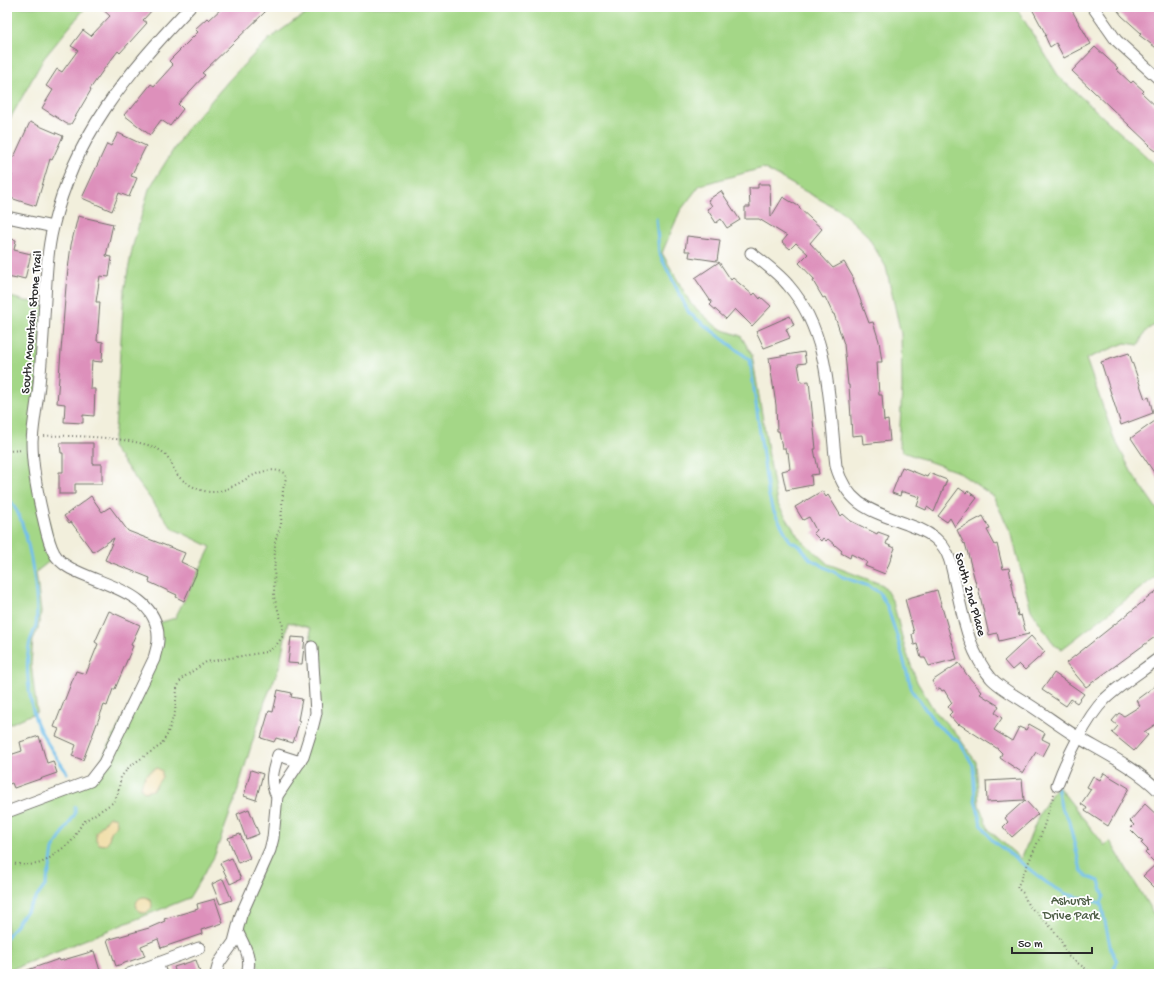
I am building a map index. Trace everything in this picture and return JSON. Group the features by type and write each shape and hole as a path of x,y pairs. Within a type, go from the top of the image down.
{"street":[{"name":"South Mountain Stone Trail","path":"7,812 90,781 104,763 154,659 158,640 156,624 151,612 141,601 128,593 63,564 50,546 34,483 32,442 43,333 46,275 53,228 64,190 75,164 103,109 145,56 190,7"},
{"path":"1093,7 1116,40 1159,79"},
{"path":"7,217 53,228"},
{"name":"South 2nd Place","path":"751,253 788,284 806,309 814,324 824,358 836,466 841,481 848,493 856,501 874,512 920,529 934,536 942,544 948,556 967,633 980,662 992,679 1079,738 1131,770 1159,791"},
{"path":"216,974 219,963 234,942 238,933 242,915 270,850 273,838 277,796 300,762 305,751 316,713 312,647"},
{"path":"1057,785 1063,768 1094,713 1106,699 1159,658"},
{"path":"277,796 272,788 272,774 278,755 300,762"},
{"path":"238,933 247,950 250,964 247,974"},
{"path":"129,974 159,969 199,948"}],"path":[{"path":"7,451 20,451 40,437 80,436 109,438 142,444 161,450 170,458 178,475 194,488 211,492 246,481 262,471 275,469 285,473 286,478 283,489 281,525 275,541 274,597 283,626 282,637 275,647 266,652 206,662 181,679 177,689 175,712 167,735 161,745 141,758 121,776 118,793 114,802 83,822 71,842 47,860 38,864 28,865 7,863"},
{"path":"1057,785 1041,835 1017,888 1023,894 1028,905 1049,925 1060,939 1068,956 1093,974"}],"green space":[{"path":"7,7 86,7 44,58 7,124"},
{"name":"Ashurst Drive Park","path":"319,7 1016,7 1059,77 1159,168 1159,324 1155,325 1146,332 1139,345 1125,343 1086,359 1114,438 1132,473 1159,512 1159,574 1062,649 1055,646 1031,610 1012,535 993,496 958,472 903,452 899,444 902,388 901,334 886,267 867,235 841,211 763,168 700,185 680,211 662,253 691,304 718,328 741,336 752,355 777,503 799,538 828,564 883,585 893,602 905,648 917,682 934,710 958,736 976,762 979,805 989,830 1021,859 1040,813 1057,785 1105,846 1110,841 1159,923 1159,974 262,974 244,935 241,915 270,850 277,796 313,725 312,647 310,628 288,622 279,668 265,701 233,805 214,857 189,898 7,971 7,812 90,781 154,659 156,624 175,618 211,547 172,528 112,447 115,431 124,291 133,245 149,189 185,131 230,79 268,40 294,21"},
{"path":"7,296 25,301 45,303 32,442 56,556 36,572 41,612 38,628 33,640 31,664 37,712 7,725"}],"sand":[{"path":"157,768 162,771 162,777 153,790 144,792 141,788 144,778 148,773"},
{"path":"109,817 116,818 117,824 111,832 109,840 105,845 102,845 96,840 96,832"},
{"path":"144,897 150,899 152,905 150,911 144,913 138,911 136,905 138,899"}],"building":[{"path":"100,7 155,7 143,20 147,23 120,53 118,51 104,69 90,89 91,90 71,124 67,124 42,108 53,90 46,86 57,69 62,72 78,50 71,46 83,30 91,36 110,16"},
{"path":"223,7 260,7 265,12 202,73 205,75 178,104 183,109 170,126 161,120 150,135 124,115 130,108 131,109 151,84 154,86 173,65 169,61 198,32 195,29 207,18 209,20"},
{"path":"1031,7 1070,7 1091,44 1064,58 1056,43 1050,47 1045,36 1046,35"},
{"path":"1115,7 1159,7 1159,50 1139,35 1141,33 1122,16"},
{"path":"1095,47 1118,68 1116,69 1131,83 1133,81 1144,91 1142,93 1159,109 1159,153 1149,146 1150,145 1072,71"},
{"path":"30,122 63,136 52,160 50,159 36,206 7,197 12,175 7,174 10,156 14,157"},
{"path":"118,133 146,146 131,176 137,178 129,197 119,193 112,211 82,198 107,144 111,146"},
{"path":"758,184 770,184 771,217 783,197 800,207 799,208 822,229 810,243 833,268 844,262 854,279 853,280 869,323 873,322 879,341 882,362 877,362 879,395 882,395 884,421 888,420 890,441 863,444 862,435 852,436 849,385 844,344 834,314 825,297 823,298 813,281 815,280 799,263 808,254 796,243 790,249 782,242 787,236 759,219 745,219 745,207 750,207 749,188 758,188"},
{"path":"721,191 740,220 727,228 721,219 716,223 707,209 712,206 708,200"},
{"path":"78,216 113,224 106,256 112,257 109,277 100,276 96,302 100,302 97,341 103,342 102,362 92,361 90,389 95,389 94,416 83,415 83,423 64,422 65,404 57,403 66,286 71,245"},
{"path":"687,236 720,240 717,261 689,257 690,251 685,251"},
{"path":"7,238 16,240 14,250 31,254 25,279 7,277"},
{"path":"719,262 731,280 733,278 753,295 755,293 760,299 761,297 771,306 752,326 735,309 726,319 710,305 712,303 695,278"},
{"path":"790,316 794,325 786,329 790,338 764,348 756,331"},
{"path":"804,352 806,363 798,364 801,382 809,381 816,449 814,449 819,474 811,475 812,485 786,490 782,471 790,469 788,452 786,453 785,448 782,448 779,431 777,431 776,405 769,358"},
{"path":"1129,353 1145,399 1149,397 1153,413 1121,425 1101,362"},
{"path":"1155,421 1159,427 1159,480 1131,438"},
{"path":"60,443 93,443 93,464 102,464 102,484 75,484 75,494 59,494 59,472 63,472 63,453 61,453"},
{"path":"902,467 927,477 929,473 947,480 934,512 927,507 926,510 917,506 920,497 904,492 901,492 900,496 892,493"},
{"path":"959,488 966,493 968,491 977,498 955,527 950,518 947,522 938,516"},
{"path":"822,491 826,497 828,495 841,516 843,514 851,521 877,534 878,532 889,536 886,544 895,548 885,574 865,566 867,562 851,554 850,558 841,553 842,551 828,539 826,541 823,538 821,541 813,533 816,530 809,517 803,520 795,507"},
{"path":"91,496 102,512 110,507 128,531 185,553 181,562 198,570 184,601 176,597 177,595 149,582 150,578 105,560 114,538 93,552 71,522 69,523 64,516"},
{"path":"983,516 990,529 987,530 995,545 997,544 1003,569 1009,568 1018,616 1021,615 1025,630 1029,634 999,641 997,633 989,635 978,587 977,588 965,543 964,544 957,530"},
{"path":"1159,589 1159,634 1086,687 1066,663"},
{"path":"937,590 957,659 929,666 925,658 921,658 917,644 914,645 912,634 914,633 905,599"},
{"path":"109,611 140,625 115,689 113,689 107,706 104,705 83,760 72,756 76,745 56,736 59,729 54,727 76,671 86,674 98,644 95,642"},
{"path":"1031,636 1045,652 1025,670 1019,664 1012,670 1004,661"},
{"path":"291,637 305,638 302,664 288,663"},
{"path":"959,663 982,692 980,694 999,706 995,713 1002,718 994,730 1012,741 1019,727 1026,730 1029,724 1045,733 1042,739 1050,743 1043,756 1036,752 1023,773 1000,758 1002,753 998,749 959,724 958,725 949,715 952,712 948,707 952,703 944,690 942,691 940,688 937,690 932,681"},
{"path":"1054,673 1084,694 1077,703 1071,699 1066,706 1042,690"},
{"path":"1159,683 1159,722 1144,732 1148,735 1134,751 1112,733 1118,726 1112,721 1119,713 1124,716 1140,706 1136,700"},
{"path":"278,690 292,693 291,697 302,699 298,720 300,721 293,743 276,738 274,742 261,738 269,711 273,712"},
{"path":"39,736 47,763 53,761 57,773 14,788 12,783 7,785 7,756 22,751 20,742"},
{"path":"251,770 263,774 256,800 244,796"},
{"path":"1104,773 1129,788 1108,826 1085,811 1087,808 1081,804 1091,789 1087,787 1093,776 1100,780"},
{"path":"1022,779 1024,800 987,802 986,781"},
{"path":"1025,800 1038,814 1012,837 1003,827 1008,822 1005,818"},
{"path":"1145,804 1159,817 1159,892 1143,876 1156,864 1145,853 1148,850 1141,843 1143,842 1130,829 1134,825 1130,821"},
{"path":"249,809 259,834 246,839 237,814"},
{"path":"240,834 250,858 238,863 228,838"},
{"path":"232,858 241,879 230,884 220,863"},
{"path":"223,879 232,900 220,904 212,884"},
{"path":"215,899 223,923 201,930 202,934 161,948 158,939 141,946 145,956 116,966 107,940 149,928 165,921 164,919 198,909 197,904"},
{"path":"94,951 101,974 23,974 22,972 59,959 60,961"},
{"path":"196,960 200,972 176,974 174,967"}],"waterway":[{"path":"656,218 659,253 689,313 750,360 768,492 772,508 790,541 800,546 810,559 843,577 868,586 879,592 887,606 912,691 937,725 960,743 973,765 975,799 981,824 992,840 1047,883 1066,894 1101,903"},
{"path":"7,497 21,521 31,558 34,578 37,613 36,625 30,643 27,663 29,692 40,731 67,773"},
{"path":"1057,786 1061,807 1068,818 1081,870 1088,877 1099,881 1104,896 1101,903 1111,950 1117,961 1112,974"},
{"path":"7,937 45,886 50,869 53,849 75,814 75,807"}]}
